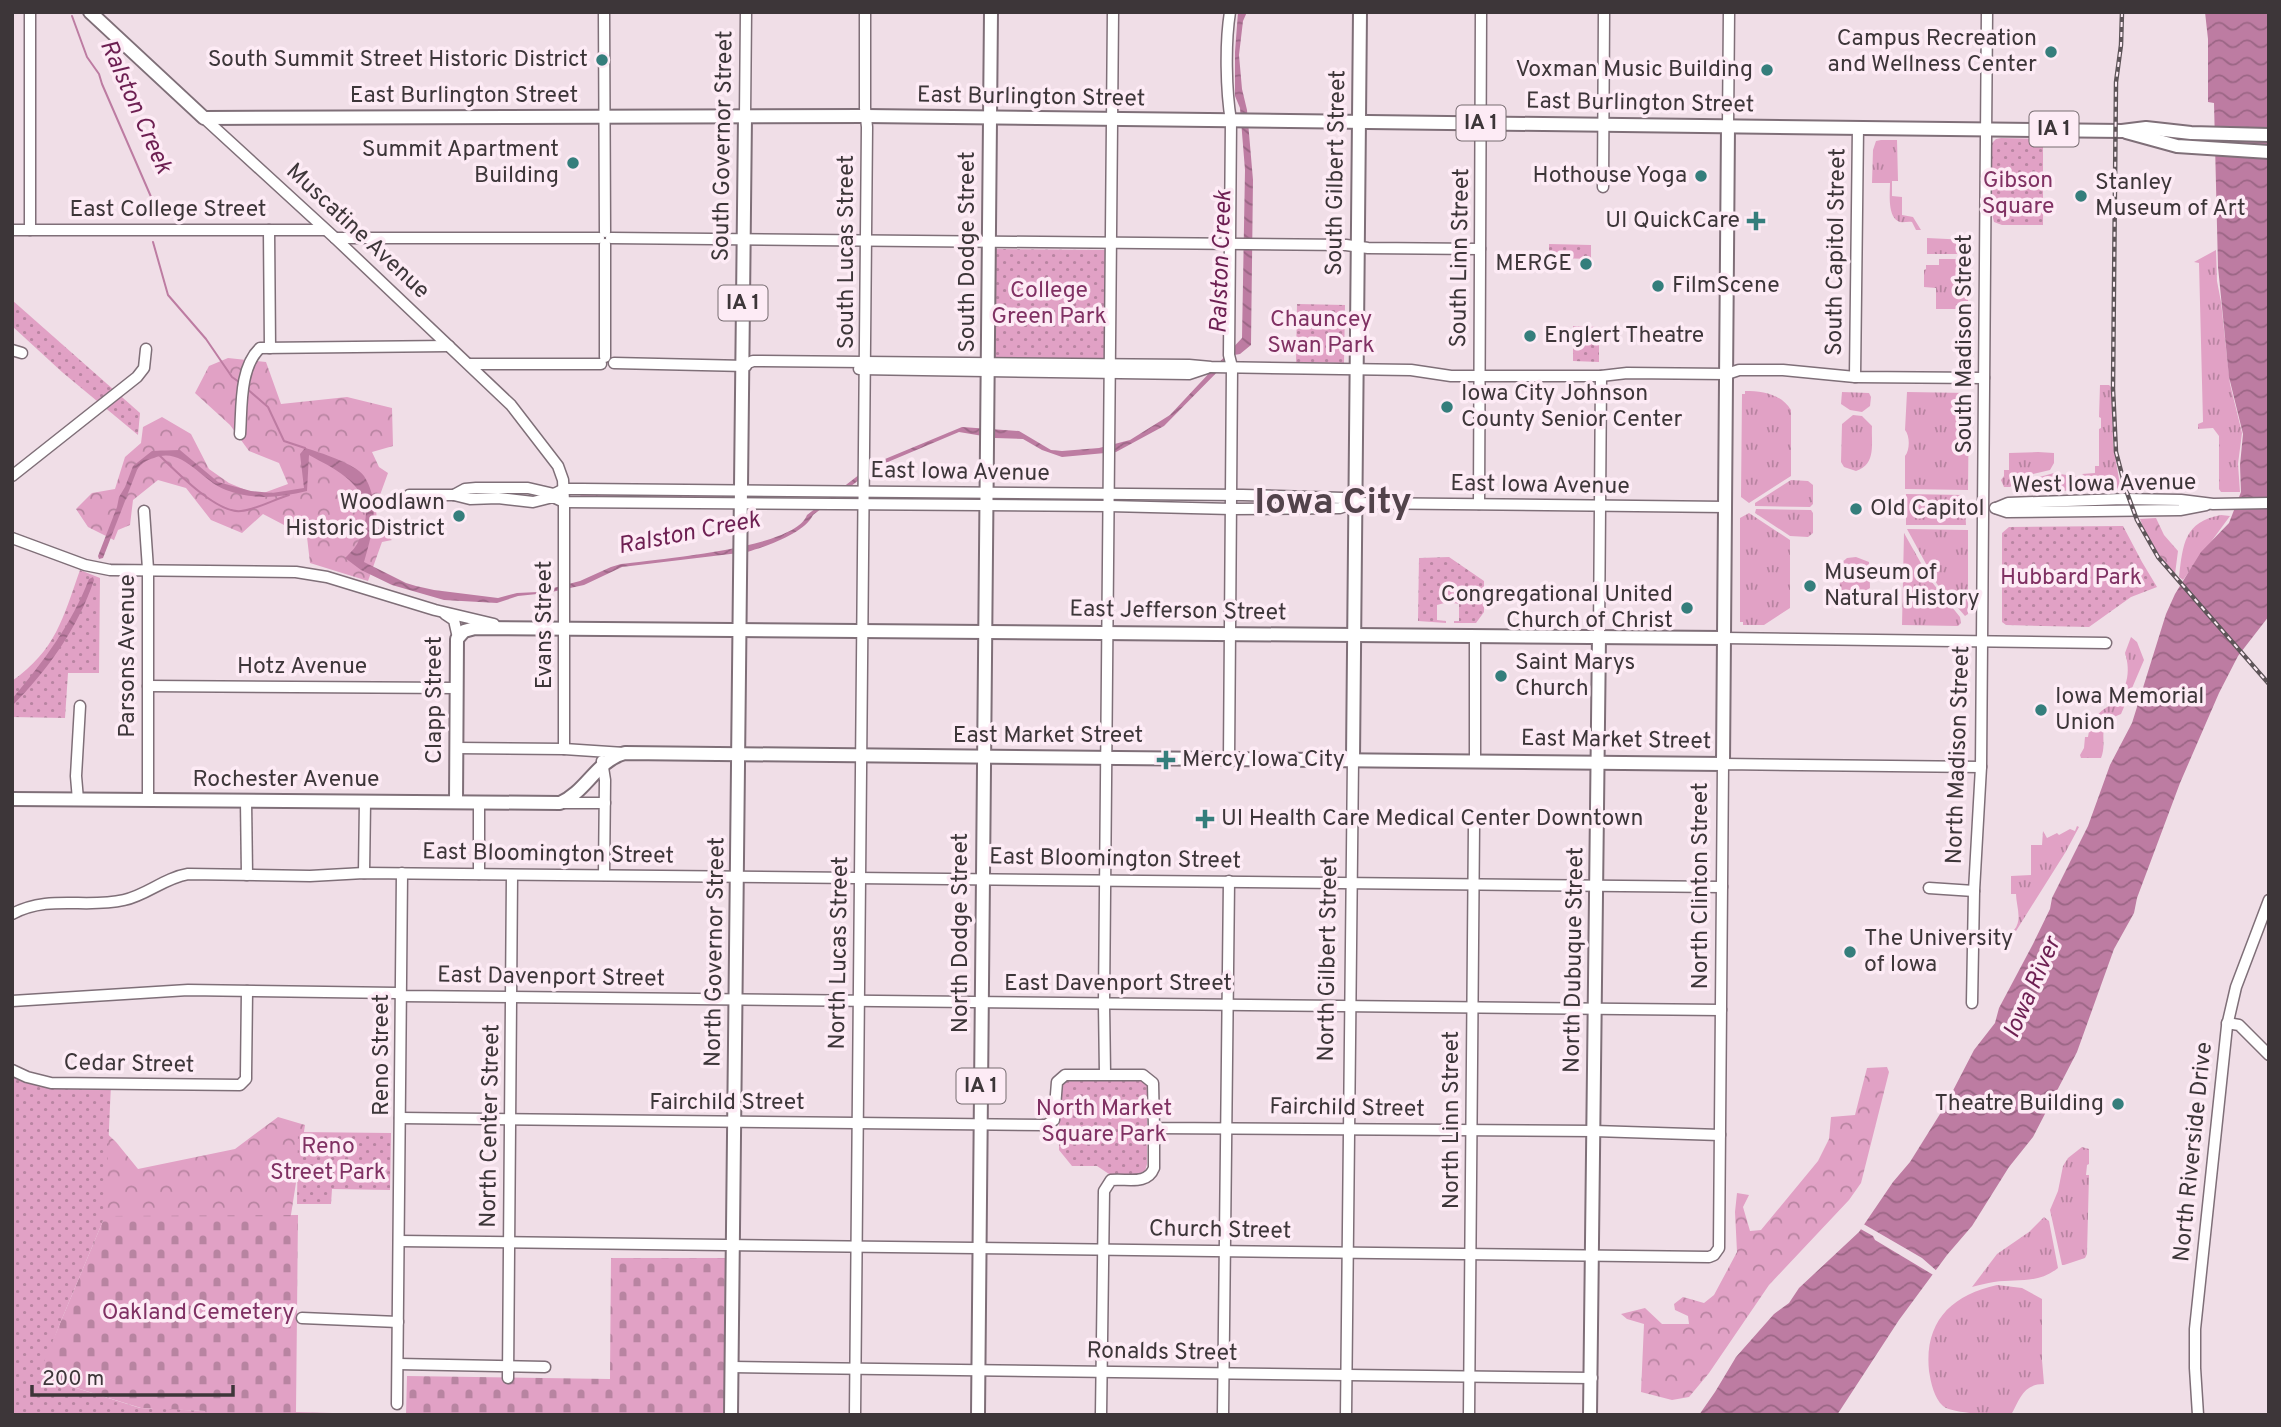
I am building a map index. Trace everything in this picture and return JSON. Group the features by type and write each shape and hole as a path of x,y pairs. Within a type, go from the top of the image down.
{"main road":[{"name":"Muscatine Avenue","path":"90,12 204,118"},
{"name":"South Dodge Street","path":"987,493 991,12"},
{"name":"South Gilbert Street","path":"1354,503 1360,12"},
{"name":"South Governor Street","path":"742,490 745,116"},
{"name":"East Burlington Street","path":"204,118 865,116 1858,127"},
{"name":"North Clinton Street","path":"1723,764 1728,126"},
{"name":"IA 1","path":"1858,127 2122,131 2146,128 2206,134 2269,135"},
{"name":"IA 1","path":"2122,131 2177,146 2269,152"},
{"name":"North Governor Street","path":"732,1415 742,490"},
{"name":"North Dodge Street","path":"978,1415 987,493"},
{"name":"North Gilbert Street","path":"1353,759 1354,503"},
{"name":"East Jefferson Street","path":"458,638 464,631 475,628 516,627 1724,638"},
{"name":"North Dubuque Street","path":"1590,1415 1599,763 1598,636"},
{"name":"Clapp Street","path":"456,802 458,638"},
{"name":"East Market Street","path":"625,753 1723,764"},
{"path":"560,803 573,796 603,765 625,753"},
{"name":"Rochester Avenue","path":"12,799 560,803"}],"street":[{"path":"30,12 30,230"},
{"path":"604,12 607,361"},
{"name":"South Governor Street","path":"745,116 746,12"},
{"name":"South Lucas Street","path":"864,492 867,127 865,12"},
{"path":"1101,1415 1105,1187 1111,1180 1144,1180 1150,1177 1154,1168 1154,1088 1150,1079 1143,1075 1105,1074 1113,12"},
{"path":"1229,759 1232,495 1228,365 1235,244 1235,122 1228,93 1230,12"},
{"name":"South Linn Street","path":"1479,504 1481,12"},
{"path":"1603,187 1604,12"},
{"path":"1728,126 1729,12"},
{"name":"South Madison Street","path":"1983,508 1987,12"},
{"name":"Muscatine Avenue","path":"204,118 511,405 562,472 564,502"},
{"name":"South Capitol Street","path":"1855,377 1858,127"},
{"path":"269,229 270,348"},
{"name":"East College Street","path":"12,230 324,230"},
{"path":"335,238 1111,242 1480,249"},
{"path":"240,434 244,386 254,355 260,348 449,346"},
{"path":"12,476 137,377 144,368 146,349"},
{"path":"469,364 607,361 743,365 754,368 1110,368 1189,374 1228,365 1411,370 1451,376 1727,374 1739,370 1783,370 1855,377 1984,378"},
{"name":"North Dubuque Street","path":"1598,636 1601,376"},
{"name":"East Iowa Avenue","path":"454,495 465,489 528,488 554,494 564,489 1232,495 1343,498 1354,503"},
{"name":"North Lucas Street","path":"855,1415 864,492"},
{"path":"409,495 454,495"},
{"name":"East Iowa Avenue","path":"454,495 470,499 498,498 533,502 553,497 564,502 987,507 1340,508 1354,503 1726,507"},
{"name":"West Iowa Avenue","path":"1983,508 1996,508 2008,503 2123,499 2187,500 2213,504 2269,503"},
{"name":"Evans Street","path":"564,502 564,749"},
{"name":"North Madison Street","path":"1972,1003 1974,891 1981,767 1983,508"},
{"name":"Parsons Avenue","path":"144,511 148,569 148,800"},
{"name":"East Jefferson Street","path":"12,538 78,562 110,570 296,572 327,577 435,610 481,622 516,627"},
{"name":"Clapp Street","path":"435,610 454,621 458,638"},
{"path":"1475,637 1475,761"},
{"name":"East Jefferson Street","path":"1724,638 2106,643"},
{"name":"Hotz Avenue","path":"148,686 457,688"},
{"path":"78,800 76,776 80,706"},
{"name":"East Market Street","path":"456,748 564,749 625,753"},
{"path":"581,750 596,754 603,765 604,875"},
{"name":"North Gilbert Street","path":"1346,1415 1353,759"},
{"name":"East Market Street","path":"1723,764 1981,767"},
{"name":"North Clinton Street","path":"1706,1256 1714,1255 1718,1248 1723,764"},
{"path":"246,801 247,875"},
{"path":"363,873 365,802"},
{"path":"480,802 480,874"},
{"name":"Rochester Avenue","path":"560,803 605,803"},
{"name":"North Linn Street","path":"1469,1415 1474,825"},
{"name":"East Bloomington Street","path":"12,914 49,902 123,901 177,876 310,876 363,873 983,877 1105,881 1722,887"},
{"name":"Reno Street","path":"397,1404 402,873"},
{"name":"North Center Street","path":"508,1378 512,875"},
{"path":"1223,1415 1228,881"},
{"path":"1929,888 1974,891"},
{"name":"North Riverside Drive","path":"2199,1415 2195,1329 2227,1023 2236,987 2269,900"},
{"name":"East Davenport Street","path":"12,1001 188,990 397,993 401,996 1721,1010"},
{"name":"Cedar Street","path":"12,1070 51,1083 240,1085 246,1079 247,991"},
{"path":"2227,1023 2239,1025 2269,1055"},
{"name":"Fairchild Street","path":"400,1118 1046,1125 1052,1122 1055,1114 1056,1086 1060,1077 1071,1074 1105,1074"},
{"name":"Fairchild Street","path":"1154,1128 1594,1131 1720,1135"},
{"name":"Church Street","path":"399,1241 1706,1256"},
{"path":"302,1318 398,1322"},
{"path":"398,1364 545,1367"},
{"name":"Ronalds Street","path":"732,1367 1592,1378"}],"green space":[{"name":"Gibson Square","path":"2001,138 2043,139 2043,225 2002,225 1994,222 1992,143"},
{"path":"1897,140 1898,181 1892,181 1892,196 1902,197 1902,215 1913,217 1921,230 1916,230 1912,222 1900,222 1893,216 1890,183 1872,183 1873,150 1876,141"},
{"path":"1927,238 1968,240 1968,254 1927,254"},
{"path":"1549,244 1591,245 1591,259 1557,258 1557,254 1549,253"},
{"name":"College Green Park","path":"994,249 1105,250 1104,359 993,358"},
{"path":"2216,250 2217,281 2230,384 2242,433 2238,464 2240,492 2221,492 2219,489 2219,436 2213,428 2198,429 2198,424 2203,422 2199,263 2194,262"},
{"path":"1939,259 1968,259 1968,309 1936,309 1936,288 1924,287 1924,270 1926,265 1939,265"},
{"path":"12,300 140,413 138,435 12,326"},
{"name":"Chauncey Swan Park","path":"1297,304 1345,305 1344,363 1296,362"},
{"path":"1573,326 1599,327 1599,362 1573,361"},
{"path":"228,358 266,362 281,404 347,397 392,408 393,446 372,452 379,467 388,473 376,506 377,526 392,540 382,542 368,581 310,563 307,537 263,514 242,533 211,520 186,488 158,480 133,500 130,525 118,530 114,540 88,527 76,509 92,493 115,489 125,457 141,443 143,427 162,417 191,434 209,469 229,483 258,495 288,484 279,463 249,451 230,425 195,393 209,366"},
{"path":"2100,385 2109,385 2112,388 2113,444 2121,491 2109,491 2082,474 2095,473 2095,466 2099,466"},
{"path":"1745,391 1771,394 1782,400 1791,410 1791,476 1749,503 1741,497 1742,394 1745,394"},
{"path":"1842,392 1869,393 1870,406 1862,412 1850,410 1841,404"},
{"path":"1907,392 1969,393 1968,490 1905,489 1905,456 1909,443 1905,430"},
{"path":"1853,415 1862,416 1872,426 1870,458 1863,468 1856,471 1844,467 1841,462 1842,424"},
{"path":"2009,453 2054,453 2054,463 2050,470 2029,475 2010,487 2004,487 2001,480 2004,470 2009,470"},
{"path":"2054,473 2079,477 2096,486 2097,490 2016,492 2012,489 2025,481"},
{"path":"1791,480 1808,481 1813,485 1813,504 1810,507 1755,506 1755,503"},
{"path":"581,492 730,494 730,500 580,498"},
{"path":"1906,494 1964,495 1966,525 1906,525"},
{"path":"1756,509 1811,510 1813,533 1808,537 1790,536 1755,513"},
{"path":"1749,513 1790,540 1790,608 1764,625 1743,625 1743,622 1740,622 1740,518"},
{"path":"2221,515 2230,516 2183,580 2179,577 2188,536 2199,523"},
{"path":"2156,518 2164,535 2178,551 2175,574 2154,548 2140,519"},
{"name":"Hubbard Park","path":"2123,526 2157,587 2131,597 2089,627 2006,625 2002,622 2002,533 2009,527"},
{"path":"1907,529 1968,530 1968,614 1965,616 1937,584"},
{"path":"1904,533 1931,581 1960,617 1961,623 1958,626 1902,625"},
{"path":"1449,557 1484,581 1484,612 1476,623 1454,623 1459,621 1459,604 1448,602 1437,605 1437,620 1446,623 1418,621 1419,558"},
{"path":"1856,557 1869,562 1870,588 1854,598 1840,590 1839,565 1847,558"},
{"path":"80,570 100,578 99,673 68,673 65,718 12,717 12,681 39,657 56,632"},
{"path":"2131,637 2137,642 2144,660 2121,714 2112,718 2104,728 2101,758 2081,758 2085,737 2088,737 2092,722 2111,705 2109,702 2124,688 2128,674 2125,653"},
{"path":"2077,826 2079,827 2065,853 2016,931 2014,930 2018,922 2018,912 2016,894 2011,894 2011,876 2031,875 2031,845 2042,845 2043,831 2047,838 2070,829 2075,831"},
{"path":"1887,1067 1889,1072 1861,1183 1849,1200 1769,1285 1709,1373 1689,1397 1672,1400 1641,1392 1644,1324 1627,1319 1621,1314 1645,1308 1662,1324 1689,1324 1688,1316 1675,1310 1674,1304 1683,1297 1704,1303 1714,1295 1737,1252 1737,1193 1749,1195 1743,1207 1750,1231 1761,1230 1818,1161 1829,1139 1831,1117 1855,1115 1867,1068"},
{"path":"12,1070 27,1077 111,1084 105,1216 38,1376 140,1408 206,1411 205,1415 12,1415"},
{"name":"North Market Square Park","path":"1067,1078 1140,1079 1145,1082 1145,1171 1138,1174 1109,1174 1097,1166 1072,1166 1059,1150 1059,1085"},
{"path":"278,1117 305,1125 290,1221 93,1221 40,1382 143,1413 169,1400 187,1415 12,1415 12,1129 99,1126 138,1169 235,1149"},
{"name":"Reno Street Park","path":"298,1132 391,1133 390,1190 332,1189 331,1204 297,1204"},
{"path":"2082,1147 2089,1149 2086,1175 2089,1175 2087,1254 2085,1258 2062,1265 2050,1210 2058,1191 2063,1166 2068,1158"},
{"name":"Oakland Cemetery","path":"298,1215 296,1412 406,1415 205,1415 205,1411 141,1408 38,1376 105,1216"},
{"path":"2044,1217 2049,1221 2058,1268 2035,1279 1994,1282 1972,1287 1997,1254 2029,1232"},
{"path":"611,1258 725,1258 724,1415 406,1415 407,1376 610,1379"},
{"path":"1997,1285 2022,1288 2042,1299 2044,1384 2027,1390 2011,1415 1976,1414 1948,1409 1935,1395 1929,1371 1931,1338 1936,1325 1944,1313 1966,1296"}],"water":[{"name":"Ralston Creek","path":"1238,12 1247,12 1243,21 1239,55 1253,180 1251,345 1240,354 1234,355 1164,426 1116,452 1062,457 1023,439 959,432 876,467 813,515 802,528 764,547 747,552 622,567 584,585 518,596 497,603 444,600 392,585 361,570 345,558 355,547 364,526 364,501 359,491 342,474 309,455 307,491 266,497 226,490 183,460 164,456 140,465 103,558 99,559 119,497 133,466 152,451 180,450 218,482 251,491 272,493 304,488 300,454 305,448 337,459 364,476 372,497 372,530 364,562 416,586 498,598 517,593 538,592 580,581 621,564 723,550 778,536 797,527 807,515 873,464 962,427 1019,431 1051,450 1062,451 1099,448 1130,440 1170,415 1242,338 1245,170 1240,108 1235,96"},
{"name":"Iowa River","path":"2205,12 2269,12 2269,616 2238,656 2219,693 2180,783 2137,898 2134,913 2114,949 2077,1052 2033,1137 2009,1167 1972,1226 1899,1320 1837,1415 1699,1415 1736,1357 1774,1314 1789,1303 1799,1288 1859,1232 1910,1162 1945,1106 1974,1050 1995,1023 1999,1008 2033,944 2050,909 2052,898 2088,826 2110,765 2132,723 2166,614 2175,594 2201,552 2229,523 2241,492 2243,434 2229,377 2218,267 2214,103 2208,102"},
{"path":"93,577 87,598 60,648 12,706 12,699 56,642 89,579"}],"pier":[{"path":"1860,1222 1922,1258 1938,1272 1935,1276 1875,1240 1857,1227"}],"waterway":[{"name":"Ralston Creek","path":"72,16 87,57 99,74 155,206 154,217"},
{"name":"Ralston Creek","path":"153,242 168,295 206,339 232,377 239,382"},
{"name":"Ralston Creek","path":"246,388 268,407 284,441 305,448"},
{"name":"Ralston Creek","path":"159,455 197,490 220,506 231,510 252,509 289,495"}],"railway":[{"path":"2122,12 2116,82 2113,389 2116,452 2137,520 2158,557 2269,684"}],"place":[{"name":"Campus Recreation and Wellness Center","path":"2051,52"},
{"name":"South Summit Street Historic District","path":"602,60"},
{"name":"Voxman Music Building","path":"1767,70"},
{"name":"Summit Apartment Building","path":"573,163"},
{"name":"Hothouse Yoga","path":"1701,176"},
{"name":"Stanley Museum of Art","path":"2081,196"},
{"name":"UI QuickCare","path":"1756,221"},
{"name":"MERGE","path":"1586,264"},
{"name":"FilmScene","path":"1658,286"},
{"name":"Englert Theatre","path":"1530,336"},
{"name":"Iowa City Johnson County Senior Center","path":"1447,407"},
{"name":"Old Capitol","path":"1856,509"},
{"name":"Woodlawn Historic District","path":"459,516"},
{"name":"Museum of Natural History","path":"1810,586"},
{"name":"Congregational United Church of Christ","path":"1687,608"},
{"name":"Saint Marys Church","path":"1501,676"},
{"name":"Iowa Memorial Union","path":"2041,710"},
{"name":"Mercy Iowa City","path":"1166,760"},
{"name":"UI Health Care Medical Center Downtown","path":"1205,819"},
{"name":"The University of Iowa","path":"1850,952"},
{"name":"Theatre Building","path":"2118,1104"}],"district":[{"name":"Iowa City","path":"1333,503"}]}
